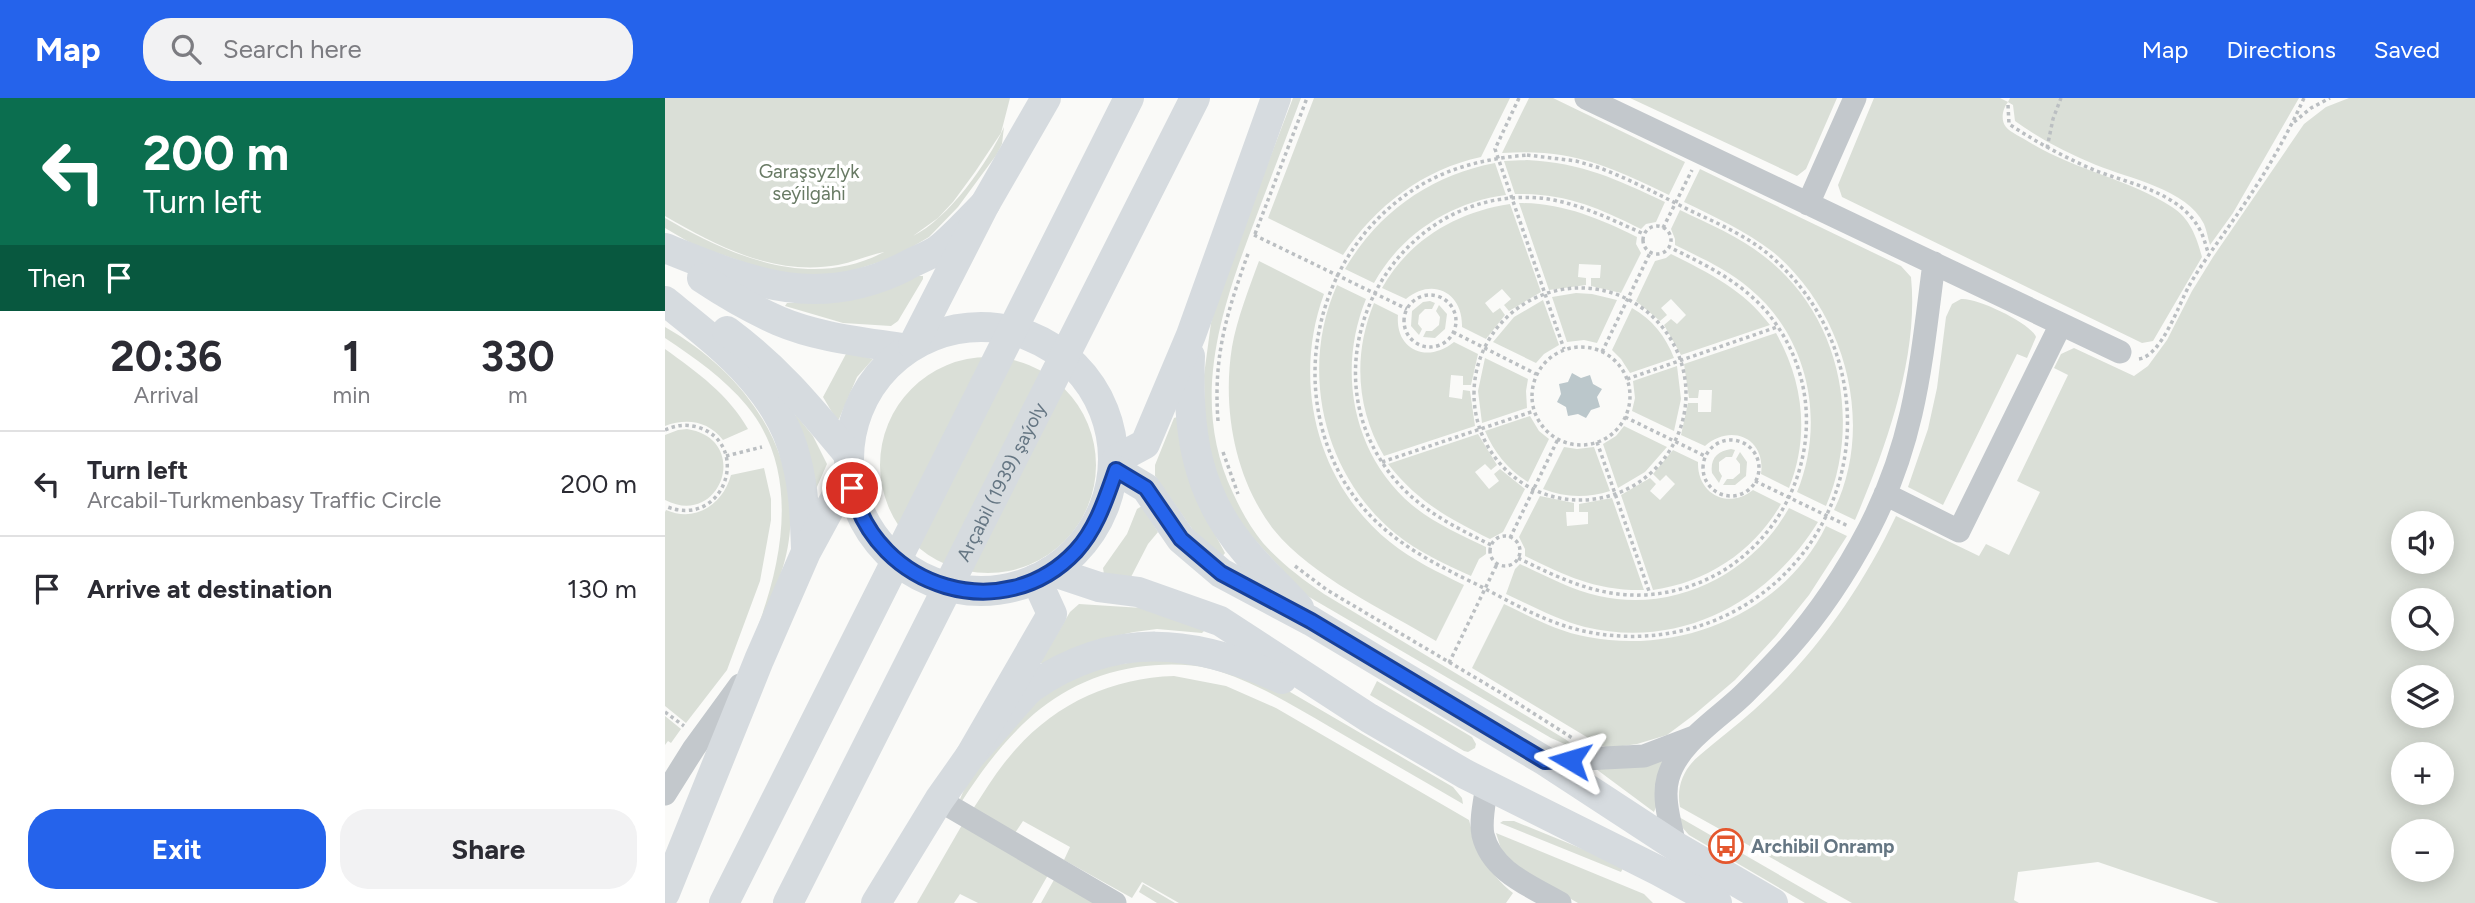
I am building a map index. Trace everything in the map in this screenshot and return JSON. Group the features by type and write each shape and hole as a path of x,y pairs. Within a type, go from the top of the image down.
{"main road":[{"path":"911,347 985,204 1046,98"},
{"path":"724,903 1129,98"},
{"name":"Arçabil (1939) şaýoly","path":"788,903 1195,98"},
{"path":"1116,464 1145,443 1191,335 1276,98"},
{"path":"665,248 738,278 768,286 797,290 841,287 893,272 938,249 985,204"},
{"path":"665,254 722,291 780,321 814,332 911,347"},
{"path":"665,299 726,331 760,356 794,388 849,464 856,503 870,531 890,556 915,574 944,587 975,592 1006,589 1043,575 1076,551 1094,526 1116,464 1104,412 1088,383 1066,359 1039,341 1008,330 976,327 944,332 911,347 872,384 856,418 849,464 806,552 759,660 665,893"},
{"path":"665,299 724,348 763,389 776,412 796,457 804,499 806,552"},
{"path":"1191,335 1188,400 1192,438 1201,473 1235,538 1311,621"},
{"path":"1116,464 1146,488 1181,539 1221,573 1311,621 1545,761 1675,846 1773,903"},
{"path":"1043,575 1138,592 1220,621 1369,718 1486,785 1659,871 1717,903"},
{"path":"876,903 939,800 970,756 1052,614 1043,575"},
{"path":"970,756 1030,689 1087,657 1120,648 1154,646 1190,649 1245,662 1369,718"}],"street":[{"path":"1025,134 1027,98"},
{"path":"1586,98 2120,352"},
{"path":"1808,204 1855,98"},
{"path":"1675,846 1665,796 1668,778 1675,763 1700,734 1745,694 1823,606 1849,566 1885,494 1906,440 1915,403 1934,263"},
{"path":"1885,494 1959,531 2061,324"},
{"path":"665,794 694,748 759,660"},
{"path":"1545,761 1644,756 1700,734"},
{"path":"1486,785 1483,833 1495,860 1509,874 1560,903"},
{"path":"939,800 1115,903"}],"path":[{"path":"1218,429 1216,396 1219,351 1227,316 1254,235 1307,98"},
{"path":"1519,98 1495,149 1564,349"},
{"path":"2047,148 2061,98"},
{"path":"2120,352 2141,359 2149,356 2165,335 2189,287 2236,218 2293,123 2304,98"},
{"path":"2293,123 2311,108 2330,98"},
{"path":"2008,105 2009,124 2047,148 2176,203 2199,228 2209,255"},
{"path":"1527,155 1576,161 1623,177 1728,229 1770,256 1804,291 1830,334 1845,382 1848,432 1840,481 1826,516 1807,548 1773,585 1731,613 1685,631 1635,637 1586,632 1539,615 1434,564 1392,537 1358,501 1332,458 1318,411 1314,361 1323,312 1337,275 1355,244 1371,225 1409,192 1454,169 1498,158 1527,155"},
{"path":"1663,228 1695,163"},
{"path":"1491,545 1431,514 1398,484 1382,462 1364,426 1356,382 1358,337 1374,293 1398,257 1431,227 1471,207 1513,199 1538,198 1582,207 1644,234"},
{"path":"1652,227 1663,228 1670,236 1669,247 1661,254 1650,253 1644,245 1644,234 1652,227"},
{"path":"1254,235 1407,309"},
{"path":"1518,558 1580,587 1624,595 1650,594 1691,586 1731,566 1764,536 1789,498 1804,456 1807,411 1798,367 1789,346 1764,309 1730,279 1669,247"},
{"path":"1602,352 1650,253"},
{"path":"1585,288 1602,290 1628,300 1649,313 1661,326 1680,360 1685,381 1685,408 1675,441 1654,470 1641,481 1615,494 1592,500 1575,500 1557,498 1534,490 1511,475 1499,463 1488,448 1480,429 1474,398 1475,381 1485,348 1505,319 1518,307 1545,294 1585,288"},
{"path":"1426,295 1442,297 1456,316 1453,332 1442,344 1434,347 1418,344 1412,340 1404,325 1407,309 1418,298 1426,295"},
{"path":"1627,379 1778,327"},
{"path":"1453,332 1537,374"},
{"path":"1585,346 1602,352 1617,362 1627,379 1630,394 1625,417 1610,436 1597,442 1576,445 1558,439 1545,430 1534,411 1531,397 1537,374 1552,356 1564,349 1585,346"},
{"path":"1382,462 1534,411"},
{"path":"1625,417 1705,456"},
{"path":"665,430 682,425 702,429 719,441 726,456 726,481 707,505 688,511 665,506"},
{"path":"1510,538 1558,439"},
{"path":"1726,440 1743,443 1755,455 1758,463 1755,481 1751,487 1735,495 1718,493 1706,481 1703,472 1705,456 1711,448 1726,440"},
{"path":"1221,441 1239,496"},
{"path":"1597,442 1650,594"},
{"path":"726,456 762,447"},
{"path":"1755,481 1854,529"},
{"path":"1500,537 1510,538 1519,546 1518,558 1510,565 1497,564 1491,556 1491,545 1500,537"},
{"path":"1287,559 1327,590 1503,694 1583,745"},
{"path":"1449,663 1497,564"},
{"path":"665,712 689,730"}],"green space":[{"name":"Garaşsyzlyk seýilgähi","path":"665,98 1010,98 1001,133 1004,127 1002,144 997,154 958,207 929,237 895,257 836,276 784,276 694,245 665,228 665,218 717,245 771,264 828,268 856,263 884,252 838,265 814,267 769,263 726,248 665,216","holes":["1001,133 953,204 940,217 913,236 938,218 953,202"]},
{"path":"1293,98 1301,98 1233,281 1215,351 1213,422 1220,457 1233,493 1263,543 1308,583 1583,752 1551,738 1304,594 1237,520 1213,471 1205,426 1204,375 1211,323 1221,285"},
{"path":"1314,98 1510,98 1481,157 1440,170 1403,192 1370,221 1343,255 1268,218"},
{"path":"1529,98 1553,98 1685,162 1669,195 1589,161 1549,153 1502,153"},
{"path":"1630,98 1837,98 1806,169 1797,176"},
{"path":"1874,98 2000,98 2008,102 2003,121 2014,133 2046,152 2155,197 2184,217 2192,229 2202,257 2153,341 2142,343 1842,197 1838,185"},
{"path":"2010,98 2299,98 2233,213 2210,245 2204,224 2185,202 2044,140 2015,121 2013,105 2008,102"},
{"path":"2349,98 2475,98 2475,903 2219,903 2098,862 2018,872 2014,900 2019,903 1852,903 1680,807 1680,785 1690,766 1776,689 1816,644 1852,595 1896,516 1979,556 1986,544 2009,555 2040,492 2017,481 2068,375 2054,368 2061,354 2074,348 2134,376 2148,366 2167,340 2213,257 2304,124 2326,107"},
{"path":"1527,160 1565,165 1615,179 1665,202 1656,222 1646,224 1641,229 1580,203 1550,196 1515,194 1504,161"},
{"path":"1495,163 1506,195 1466,205 1429,223 1398,250 1374,283 1345,269 1373,230 1408,199 1449,177"},
{"path":"1700,169 1901,266 1911,277 1910,338 1898,401 1878,463 1855,520 1834,510 1846,477 1852,442 1852,406 1846,371 1835,337 1819,306 1798,277 1773,252 1741,231 1684,202"},
{"path":"1519,203 1551,206 1580,213 1637,237 1636,244 1641,253 1621,293 1591,286 1591,278 1600,278 1601,265 1579,264 1578,277 1586,278 1586,285 1549,290"},
{"path":"1510,204 1541,292 1509,311 1504,305 1511,299 1502,289 1485,303 1493,313 1500,308 1505,315 1486,339 1462,327 1457,305 1452,297 1444,292 1426,289 1406,299 1382,288 1406,256 1436,231 1471,214"},
{"path":"1680,210 1735,237 1765,257 1791,281 1811,308 1827,339 1837,371 1842,405 1842,439 1837,473 1826,506 1797,492 1806,465 1810,410 1806,382 1786,331 1769,308 1741,281 1675,245 1671,229"},
{"path":"1671,254 1737,292 1770,325 1681,355 1664,325 1671,319 1677,324 1686,315 1671,299 1661,308 1667,315 1660,321 1636,301 1655,261"},
{"path":"1259,261 1324,294 1310,361 1311,395 1317,428 1328,461 1344,491 1365,518 1390,542 1416,560 1464,585 1436,641 1350,592 1308,563 1274,530 1250,489 1235,443 1229,371 1237,326"},
{"path":"923,276 923,279 898,321 891,326 843,323 785,306 787,303"},
{"path":"1337,285 1366,299 1357,326 1352,382 1363,436 1375,461 1412,505 1438,523 1486,547 1486,554 1479,559 1471,576 1423,552 1396,534 1371,510 1351,482 1335,452 1325,419 1320,386 1320,351 1326,318"},
{"path":"1576,293 1617,300 1597,343 1584,340 1567,342 1552,297"},
{"path":"1961,299 1978,302 2002,312 2024,325 2036,337 2027,358 2017,354 1943,505 1908,487 1928,429 1937,388 1946,317 1952,304"},
{"path":"1543,300 1559,345 1544,354 1536,363 1493,342 1514,317"},
{"path":"1423,302 1435,303 1432,309 1425,309 1419,315 1418,324 1422,329 1419,335 1411,326 1412,311"},
{"path":"1374,303 1398,315 1398,327 1402,337 1407,345 1415,350 1433,352 1454,342 1478,354 1471,385 1463,385 1463,376 1451,375 1449,397 1462,399 1463,390 1470,391 1475,426 1384,456 1368,419 1361,381 1363,342"},
{"path":"1439,305 1447,314 1445,329 1435,338 1423,337 1426,331 1432,331 1439,325 1440,317 1436,311"},
{"path":"1632,308 1657,329 1674,358 1630,373 1612,350"},
{"path":"665,327 696,347 724,371 748,397 767,427 781,459 789,494 790,530 781,574 758,626 775,571 780,542 782,513 774,457 763,431 747,406 719,377 665,338"},
{"path":"1776,333 1792,370 1801,409 1800,448 1789,488 1761,474 1758,451 1745,438 1725,436 1705,446 1681,435 1688,403 1698,403 1698,412 1711,412 1712,390 1699,390 1698,398 1689,398 1684,364"},
{"path":"665,349 722,395 748,429 723,440 711,429 697,423 681,422 665,426"},
{"path":"847,352 873,359 857,377 839,419 836,419 823,397"},
{"path":"988,357 1029,365 1065,388 1088,424 1096,465 1088,506 1065,542 1029,565 988,573 947,565 911,542 888,506 880,465 888,424 911,388 947,365"},
{"path":"1485,358 1528,379 1527,408 1482,423 1478,391"},
{"path":"1677,366 1681,399 1674,431 1632,411 1635,398 1633,381"},
{"path":"796,415 813,436 827,464 816,489 794,416"},
{"path":"1530,416 1539,431 1549,439 1528,482 1502,460 1485,431"},
{"path":"1177,417 1210,525 1225,553 1222,557 1195,533 1155,476 1155,465 1174,418"},
{"path":"1624,426 1667,447 1645,472 1618,488 1603,444 1616,436"},
{"path":"687,429 707,436 719,448 723,464 721,479 714,493 701,503 685,506 665,500 665,435"},
{"path":"1478,434 1497,465 1491,470 1485,464 1475,472 1489,489 1499,481 1494,474 1500,469 1525,489 1503,532 1490,539 1422,499 1388,464"},
{"path":"1564,447 1594,447 1610,491 1577,496 1543,489"},
{"path":"1673,450 1698,462 1703,483 1716,496 1734,499 1753,490 1781,504 1757,536 1728,562 1692,580 1653,590 1621,495 1650,478 1656,484 1650,491 1660,500 1675,484 1666,475 1660,481 1653,474"},
{"path":"1735,450 1732,457 1726,457 1719,462 1722,476 1719,483 1712,473 1713,460 1718,454"},
{"path":"1740,452 1747,462 1746,476 1735,485 1723,485 1727,479 1733,479 1740,473 1740,464 1736,459"},
{"path":"764,468 771,499 771,520 760,581 727,670 686,723 665,706 665,512 688,514 707,508 722,495 731,475"},
{"path":"1540,496 1574,503 1574,512 1566,512 1567,526 1588,524 1588,512 1579,512 1579,504 1612,498 1644,590 1597,585 1568,576 1525,556 1525,549 1519,537"},
{"path":"1142,506 1158,532 1148,544 1131,577 1104,574 1103,568 1127,534 1137,509"},
{"path":"1789,508 1818,522 1798,550 1774,575 1748,596 1719,613 1688,625 1655,632 1620,632 1585,627 1555,617 1506,594 1515,569 1520,564 1599,596 1627,600 1656,599 1683,593 1709,583 1733,569 1754,552"},
{"path":"1826,526 1847,536 1809,595 1735,680 1667,735 1637,744 1609,748 1600,745 1472,668 1504,604 1566,632 1623,641 1693,633 1726,621 1756,604 1784,583 1807,556"},
{"path":"1079,604 1142,608 1204,631 1157,629 1134,632 1097,640 1046,663 1040,663 1070,612"},
{"path":"1175,655 1285,689 1453,787 1462,798 1463,804 1258,687 1211,669 1174,665 1137,667 1107,674 1057,697 1015,732 996,753 962,801 960,799 970,776 1042,695 1086,670"},
{"path":"1174,676 1226,686 1276,708 1469,820 1485,861 1497,878 1513,893 1506,903 1179,903 1142,882 1132,898 1064,860 1070,847 1023,821 1015,833 973,809 995,775 1026,738 1063,709 1105,689 1127,682"},
{"path":"1377,681 1472,737 1475,748 1464,751 1370,695"},
{"path":"665,716 681,729 671,743 668,741 665,745"},
{"path":"1679,749 1654,812 1592,766"},
{"path":"1679,817 1828,903 1805,903 1689,835 1681,826"},
{"path":"1514,821 1624,866 1621,872 1500,823"},
{"path":"962,825 1048,875 1032,903 978,903 960,894 954,903 917,903"},
{"path":"1496,833 1644,894 1653,903 1578,903 1525,873 1502,852"},
{"path":"1055,878 1097,903 1041,903"},
{"path":"1143,884 1175,903 1157,903 1139,892"}],"shaded area":[{"path":"1572,373 1581,378 1590,375 1593,384 1602,389 1597,397 1600,407 1591,410 1586,418 1578,414 1568,416 1566,407 1557,402 1561,394 1559,384 1568,382"}],"place":[{"name":"Archibil Onramp","path":"1726,846"}],"route":[{"path":"852,488 856,503 870,531 890,556 915,574 944,587 975,592 1006,589 1036,579 1076,551 1094,526 1116,470 1146,488 1181,539 1242,587 1311,621 1545,761 1570,760"}]}
